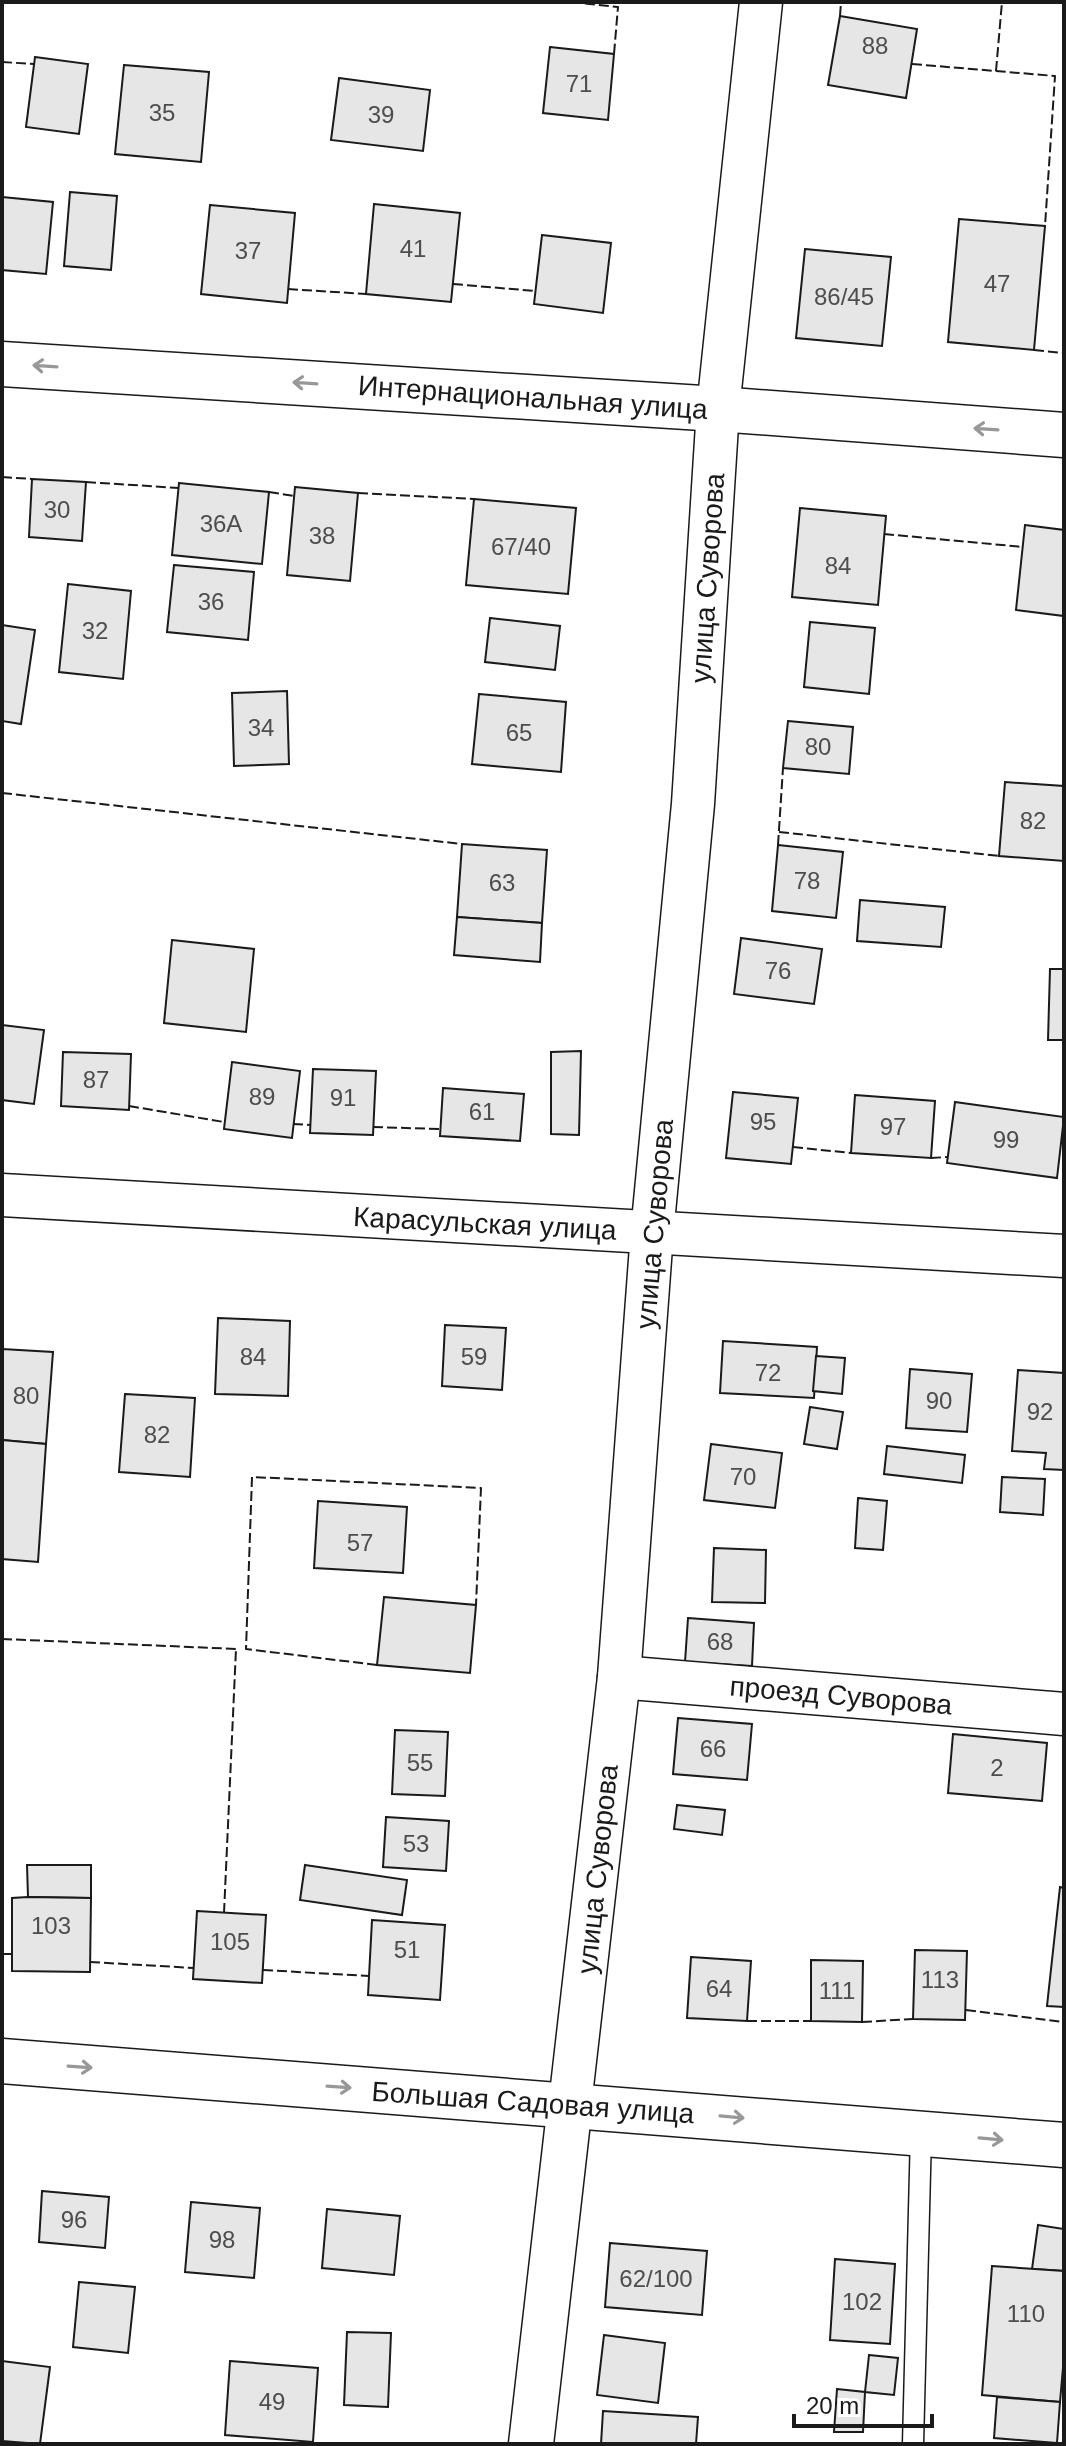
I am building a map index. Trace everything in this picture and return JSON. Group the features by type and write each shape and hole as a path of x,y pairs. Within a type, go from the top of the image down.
{"street":[{"name":"улица Суворова","path":"531,2444 619,1677 652,1233 693,804 718,409 761,2"},
{"name":"Интернациональная улица","path":"2,364 718,409 1064,435"},
{"name":"Карасульская улица","path":"2,1195 1064,1256"},
{"name":"проезд Суворова","path":"619,1677 1064,1714"},
{"name":"Большая Садовая улица","path":"2,2061 1064,2145"}],"lane":[{"path":"913,2444 921,2133"}],"building":[{"path":"840,16 917,29 906,98 828,85"},
{"path":"550,47 614,54 608,120 543,113"},
{"path":"35,57 88,64 79,134 26,127"},
{"path":"124,65 209,72 201,162 115,154"},
{"path":"339,78 430,90 423,151 331,140"},
{"path":"70,192 117,196 111,270 64,266"},
{"path":"2,197 53,202 46,274 2,270"},
{"path":"374,204 460,213 451,302 366,294"},
{"path":"210,205 295,213 287,303 201,294"},
{"path":"959,219 1045,226 1034,350 948,342"},
{"path":"542,235 611,243 603,313 534,304"},
{"path":"805,249 891,257 882,346 796,338"},
{"path":"32,479 86,482 82,541 29,537"},
{"path":"179,483 269,492 262,564 172,555"},
{"path":"295,487 358,493 350,581 287,575"},
{"path":"474,499 576,508 568,594 466,585"},
{"path":"800,508 886,516 878,605 792,597"},
{"path":"1025,525 1064,530 1064,616 1016,610"},
{"path":"174,565 254,572 248,640 167,632"},
{"path":"68,584 131,591 123,679 59,672"},
{"path":"490,618 560,626 555,670 485,662"},
{"path":"810,622 875,628 869,694 804,687"},
{"path":"2,625 35,630 21,724 2,721"},
{"path":"287,691 289,764 234,766 232,693"},
{"path":"479,694 566,702 561,772 472,764"},
{"path":"788,721 853,727 849,774 783,768"},
{"path":"1005,782 1064,786 1064,861 999,856"},
{"path":"462,844 547,850 542,923 457,917"},
{"path":"778,845 843,852 836,918 772,911"},
{"path":"860,900 945,907 941,947 857,941"},
{"path":"457,917 542,923 540,962 454,955"},
{"path":"741,938 822,949 814,1004 734,994"},
{"path":"172,940 254,949 246,1032 164,1023"},
{"path":"1050,969 1064,969 1064,1040 1048,1040"},
{"path":"2,1025 44,1030 34,1104 2,1100"},
{"path":"581,1051 579,1135 551,1134 551,1052"},
{"path":"63,1052 131,1054 129,1110 61,1106"},
{"path":"232,1062 300,1071 292,1138 224,1129"},
{"path":"313,1069 376,1071 373,1135 310,1133"},
{"path":"443,1088 524,1094 520,1141 440,1136"},
{"path":"733,1092 798,1098 791,1164 726,1158"},
{"path":"855,1095 935,1101 931,1158 851,1153"},
{"path":"955,1102 1064,1117 1057,1178 947,1163"},
{"path":"218,1318 290,1321 288,1396 215,1394"},
{"path":"445,1325 506,1328 502,1390 442,1386"},
{"path":"723,1341 817,1347 814,1398 720,1393"},
{"path":"2,1349 53,1352 46,1444 2,1440"},
{"path":"816,1356 845,1358 842,1394 813,1391"},
{"path":"910,1369 972,1374 967,1432 906,1428"},
{"path":"1018,1370 1064,1373 1064,1470 1044,1469 1046,1453 1012,1451"},
{"path":"125,1394 195,1398 190,1477 119,1472"},
{"path":"810,1407 843,1412 837,1449 804,1444"},
{"path":"2,1440 46,1444 38,1562 2,1559"},
{"path":"711,1444 782,1453 775,1508 704,1500"},
{"path":"887,1446 965,1455 962,1483 884,1474"},
{"path":"1002,1477 1045,1479 1043,1515 1000,1512"},
{"path":"858,1498 887,1501 883,1550 855,1548"},
{"path":"318,1501 407,1507 403,1573 314,1568"},
{"path":"714,1548 766,1550 765,1603 712,1602"},
{"path":"384,1597 476,1605 470,1673 377,1665"},
{"path":"688,1618 754,1623 752,1666 685,1662"},
{"path":"678,1718 752,1724 747,1780 673,1774"},
{"path":"395,1730 448,1732 445,1796 392,1794"},
{"path":"953,1734 1047,1743 1042,1801 948,1793"},
{"path":"677,1805 725,1810 722,1835 674,1829"},
{"path":"386,1817 449,1821 446,1871 383,1867"},
{"path":"27,1865 91,1865 91,1898 28,1897"},
{"path":"305,1865 407,1880 402,1915 300,1900"},
{"path":"1060,1887 1064,1888 1064,2007 1047,2006"},
{"path":"12,1898 91,1898 90,1972 12,1971"},
{"path":"197,1911 266,1915 262,1983 193,1979"},
{"path":"372,1920 445,1925 440,2000 368,1995"},
{"path":"915,1950 967,1951 965,2020 913,2019"},
{"path":"691,1957 751,1961 747,2021 687,2018"},
{"path":"811,1960 863,1961 862,2022 811,2021"},
{"path":"42,2191 109,2197 105,2248 39,2242"},
{"path":"191,2202 260,2208 254,2278 185,2272"},
{"path":"327,2209 400,2216 394,2275 322,2268"},
{"path":"1038,2225 1064,2229 1064,2271 1032,2269"},
{"path":"610,2243 707,2251 702,2315 605,2307"},
{"path":"835,2259 895,2264 890,2344 830,2340"},
{"path":"992,2266 1064,2271 1064,2356 1060,2402 982,2395"},
{"path":"79,2282 135,2287 128,2353 73,2347"},
{"path":"347,2332 391,2333 388,2407 344,2405"},
{"path":"604,2335 665,2343 658,2403 597,2395"},
{"path":"869,2355 898,2358 894,2395 865,2392"},
{"path":"2,2361 50,2367 40,2444 2,2441"},
{"path":"230,2361 318,2368 313,2442 225,2435"},
{"path":"837,2389 865,2392 863,2432 834,2432"},
{"path":"997,2397 1060,2402 1057,2443 994,2438"},
{"path":"603,2411 698,2417 696,2444 601,2444"}],"fence":[{"path":"571,2 618,7 614,54"},
{"path":"840,16 841,2"},
{"path":"996,71 1002,2"},
{"path":"2,62 34,64"},
{"path":"912,64 1055,76 1045,226"},
{"path":"453,284 535,291"},
{"path":"288,289 366,294"},
{"path":"1034,350 1064,353"},
{"path":"2,477 32,479"},
{"path":"86,482 179,488"},
{"path":"269,492 294,496"},
{"path":"358,493 474,499"},
{"path":"884,534 1023,547"},
{"path":"778,845 783,768"},
{"path":"2,793 462,844"},
{"path":"779,832 999,856"},
{"path":"129,1106 224,1122"},
{"path":"293,1124 311,1125"},
{"path":"373,1127 440,1129"},
{"path":"793,1147 851,1153"},
{"path":"931,1158 947,1157"},
{"path":"377,1665 246,1649 252,1477 481,1488 476,1605"},
{"path":"2,1639 238,1649"},
{"path":"224,1913 236,1649"},
{"path":"2,1954 12,1954"},
{"path":"90,1962 194,1968"},
{"path":"263,1970 369,1976"},
{"path":"966,2010 1064,2022"},
{"path":"862,2022 913,2019"},
{"path":"747,2021 811,2021"}]}
